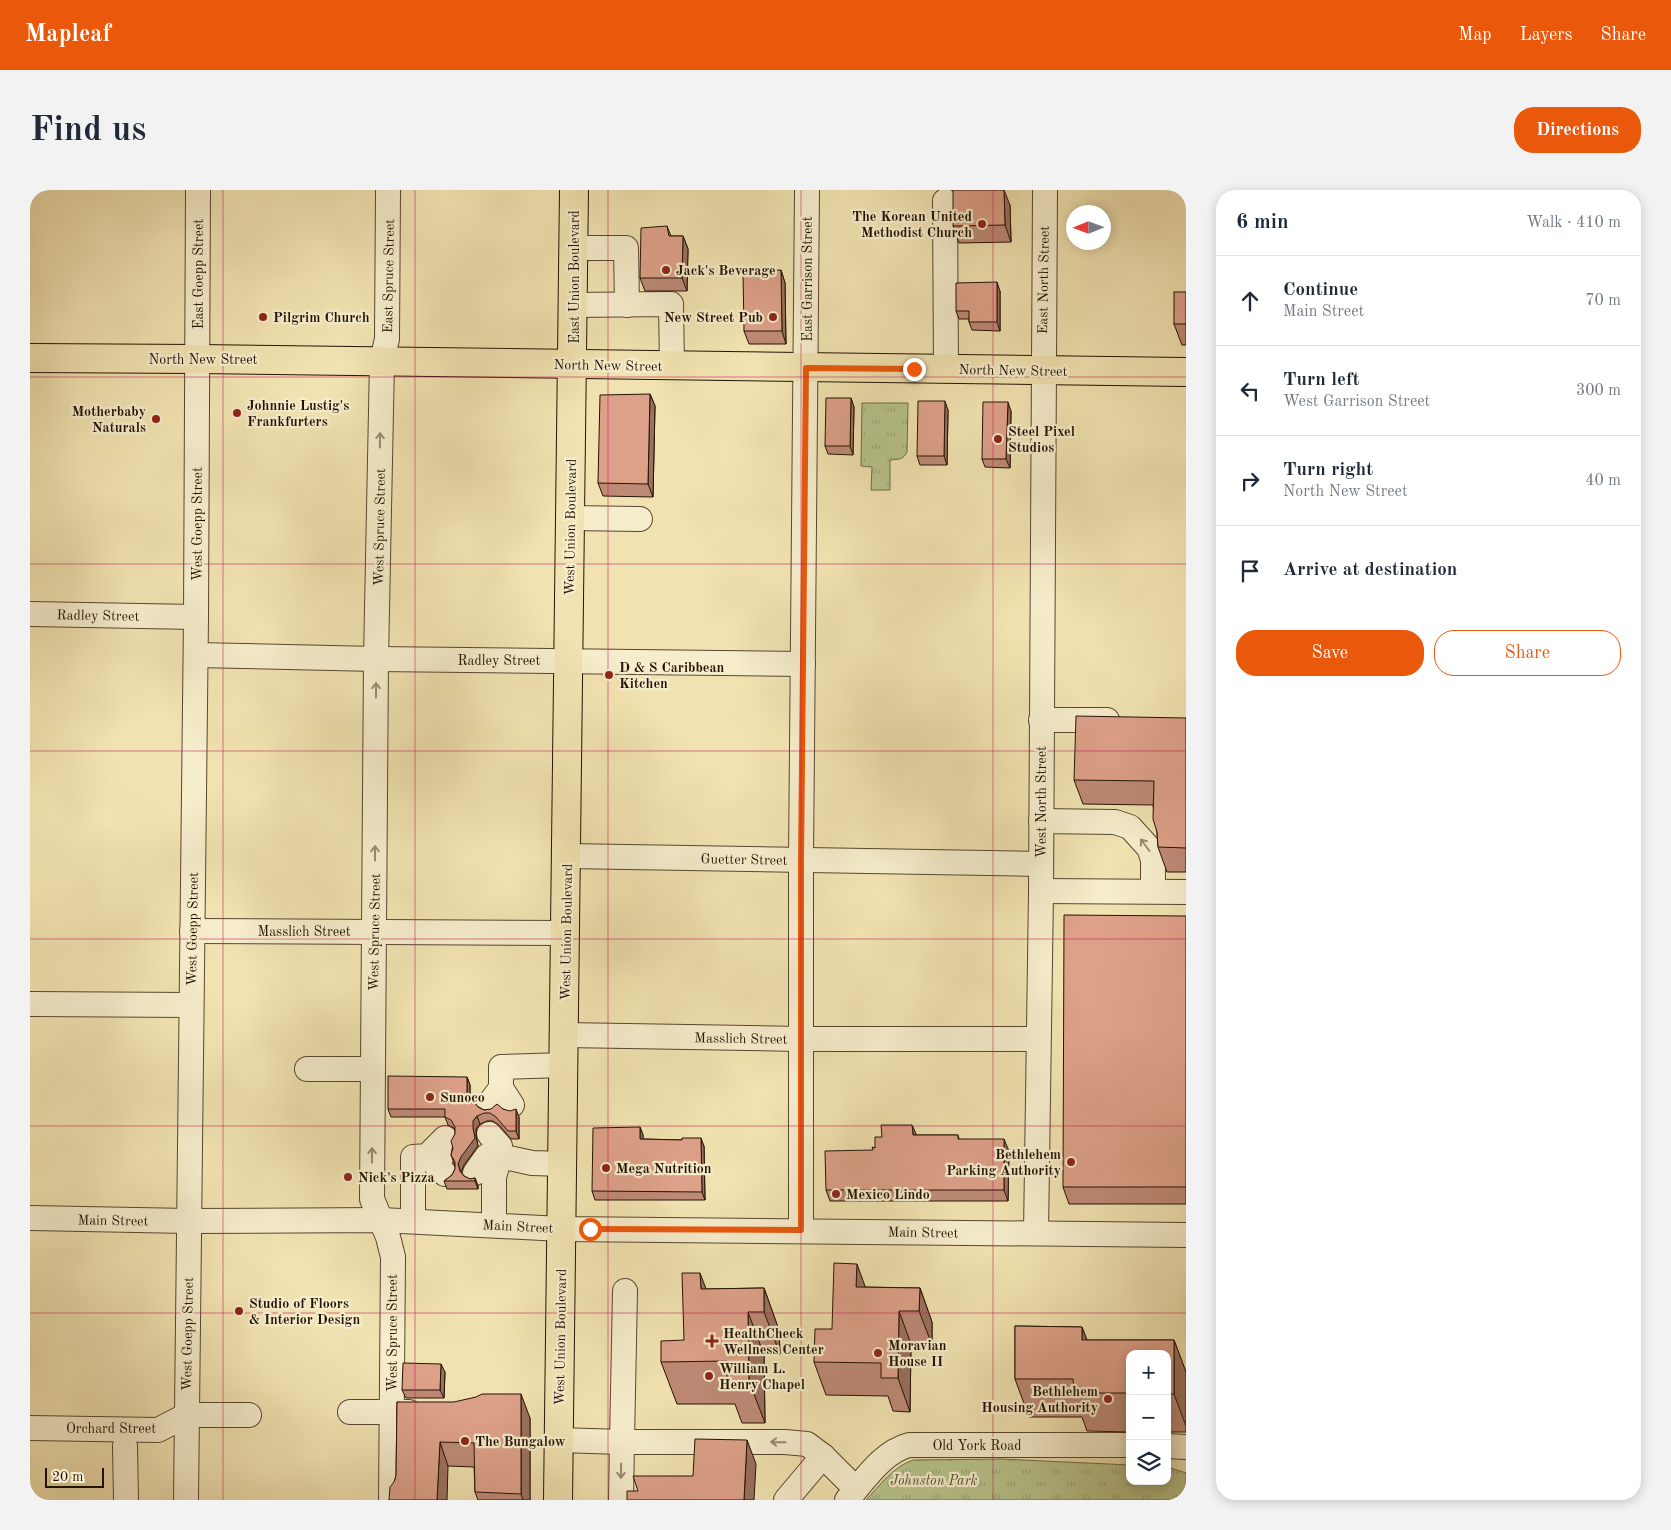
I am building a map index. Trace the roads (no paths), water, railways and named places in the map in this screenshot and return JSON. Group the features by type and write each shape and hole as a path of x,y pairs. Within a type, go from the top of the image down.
{"main road":[{"name":"East Union Boulevard","path":"573,364 574,190"},
{"name":"North New Street","path":"30,358 198,358 1186,372"},
{"name":"West Union Boulevard","path":"558,1500 573,364"}],"street":[{"name":"East Goepp Street","path":"198,190 198,358"},
{"name":"East Spruce Street","path":"382,361 387,339 388,190"},
{"name":"East Garrison Street","path":"801,1230 801,860 807,190"},
{"name":"East North Street","path":"1042,370 1044,190"},
{"path":"945,200 946,369"},
{"path":"574,248 626,248 628,304"},
{"path":"573,305 671,304 672,366"},
{"name":"West Goepp Street","path":"186,1500 198,358"},
{"name":"West Spruce Street","path":"382,361 376,659 372,1199 388,1237 393,1257 391,1500"},
{"name":"West North Street","path":"1036,1233 1041,892 1042,370"},
{"path":"570,518 640,519"},
{"name":"Radley Street","path":"30,614 196,617"},
{"name":"Radley Street","path":"196,655 803,664"},
{"path":"1041,720 1130,720"},
{"path":"1041,820 1115,822 1130,827 1149,848 1153,860 1153,892"},
{"name":"Guetter Street","path":"566,856 1041,864"},
{"path":"1041,892 1186,892"},
{"name":"Masslich Street","path":"192,931 566,933"},
{"path":"30,1004 191,1006"},
{"name":"Masslich Street","path":"565,1035 800,1039 1038,1039"},
{"path":"501,1099 501,1066 564,1065"},
{"path":"307,1069 373,1069"},
{"path":"494,1225 494,1177 489,1149 532,1163 563,1164"},
{"path":"414,1221 413,1157 441,1156"},
{"name":"Main Street","path":"30,1218 189,1221 381,1220 562,1229 1186,1235"},
{"path":"621,1500 625,1290"},
{"path":"350,1412 428,1412"},
{"name":"Orchard Street","path":"30,1428 158,1430 186,1415 249,1415"},
{"path":"559,1440 785,1442 807,1444 823,1456 852,1495"},
{"name":"Old York Road","path":"852,1495 888,1455 909,1445 1126,1446"},
{"path":"125,1446 126,1500"},
{"path":"1171,1446 1186,1447"},
{"path":"786,1500 823,1456"}],"place":[{"name":"The Korean United Methodist Church","path":"982,224"},
{"name":"Jack's Beverage","path":"666,270"},
{"name":"Pilgrim Church","path":"263,317"},
{"name":"New Street Pub","path":"773,317"},
{"name":"Johnnie Lustig's Frankfurters","path":"237,413"},
{"name":"Motherbaby Naturals","path":"156,419"},
{"name":"Steel Pixel Studios","path":"998,439"},
{"name":"D & S Caribbean Kitchen","path":"609,675"},
{"name":"Sunoco","path":"430,1097"},
{"name":"Bethlehem Parking Authority","path":"1071,1162"},
{"name":"Mega Nutrition","path":"606,1168"},
{"name":"Nick's Pizza","path":"348,1177"},
{"name":"Mexico Lindo","path":"836,1194"},
{"name":"Studio of Floors & Interior Design","path":"239,1311"},
{"name":"HealthCheck Wellness Center","path":"712,1341"},
{"name":"Moravian House II","path":"878,1353"},
{"name":"William L. Henry Chapel","path":"709,1376"},
{"name":"Bethlehem Housing Authority","path":"1108,1399"},
{"name":"The Bungalow","path":"465,1441"}],"park label":[{"name":"Johnston Park","path":"934,1480"}]}
